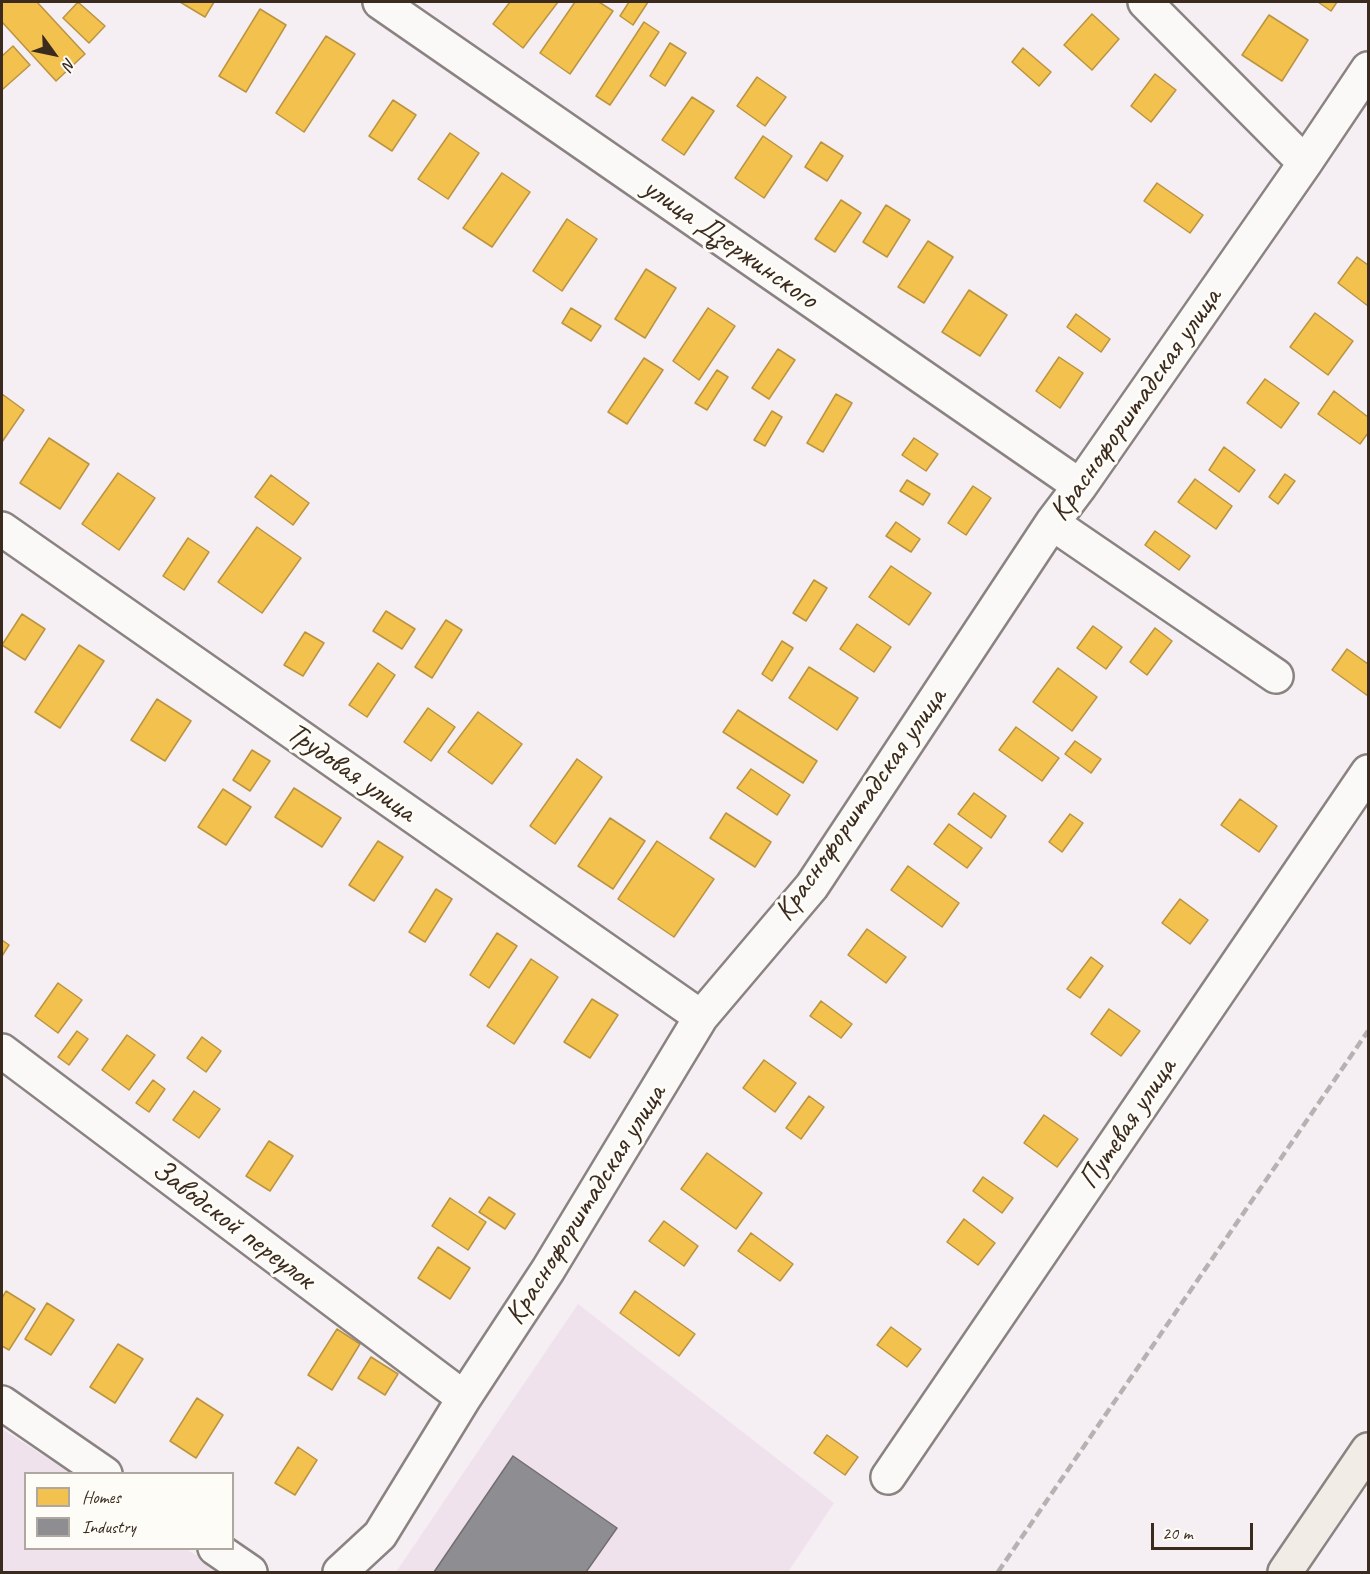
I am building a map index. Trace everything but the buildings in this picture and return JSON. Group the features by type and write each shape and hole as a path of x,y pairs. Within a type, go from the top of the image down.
{"main road":[{"path":"1285,1572 1368,1450"}],"street":[{"name":"улица Дзержинского","path":"380,2 1080,486"},
{"path":"1145,2 1305,163"},
{"name":"Краснофорштадская улица","path":"340,1572 380,1535 464,1398 548,1270 701,1017 812,886 1052,523 1305,163 1368,69"},
{"path":"1052,523 1276,676"},
{"name":"Трудовая улица","path":"2,529 701,1017"},
{"name":"Путевая улица","path":"888,1477 1368,772"},
{"name":"Заводской переулок","path":"2,1051 464,1398"},
{"path":"2,1403 104,1472"},
{"path":"218,1550 250,1572"}],"shaded area":[{"path":"578,1304 834,1503 788,1572 396,1572"},
{"path":"2,1429 69,1472 24,1472 24,1550 188,1550 223,1572 2,1572"}],"railway":[{"path":"998,1572 1368,1031"}]}
